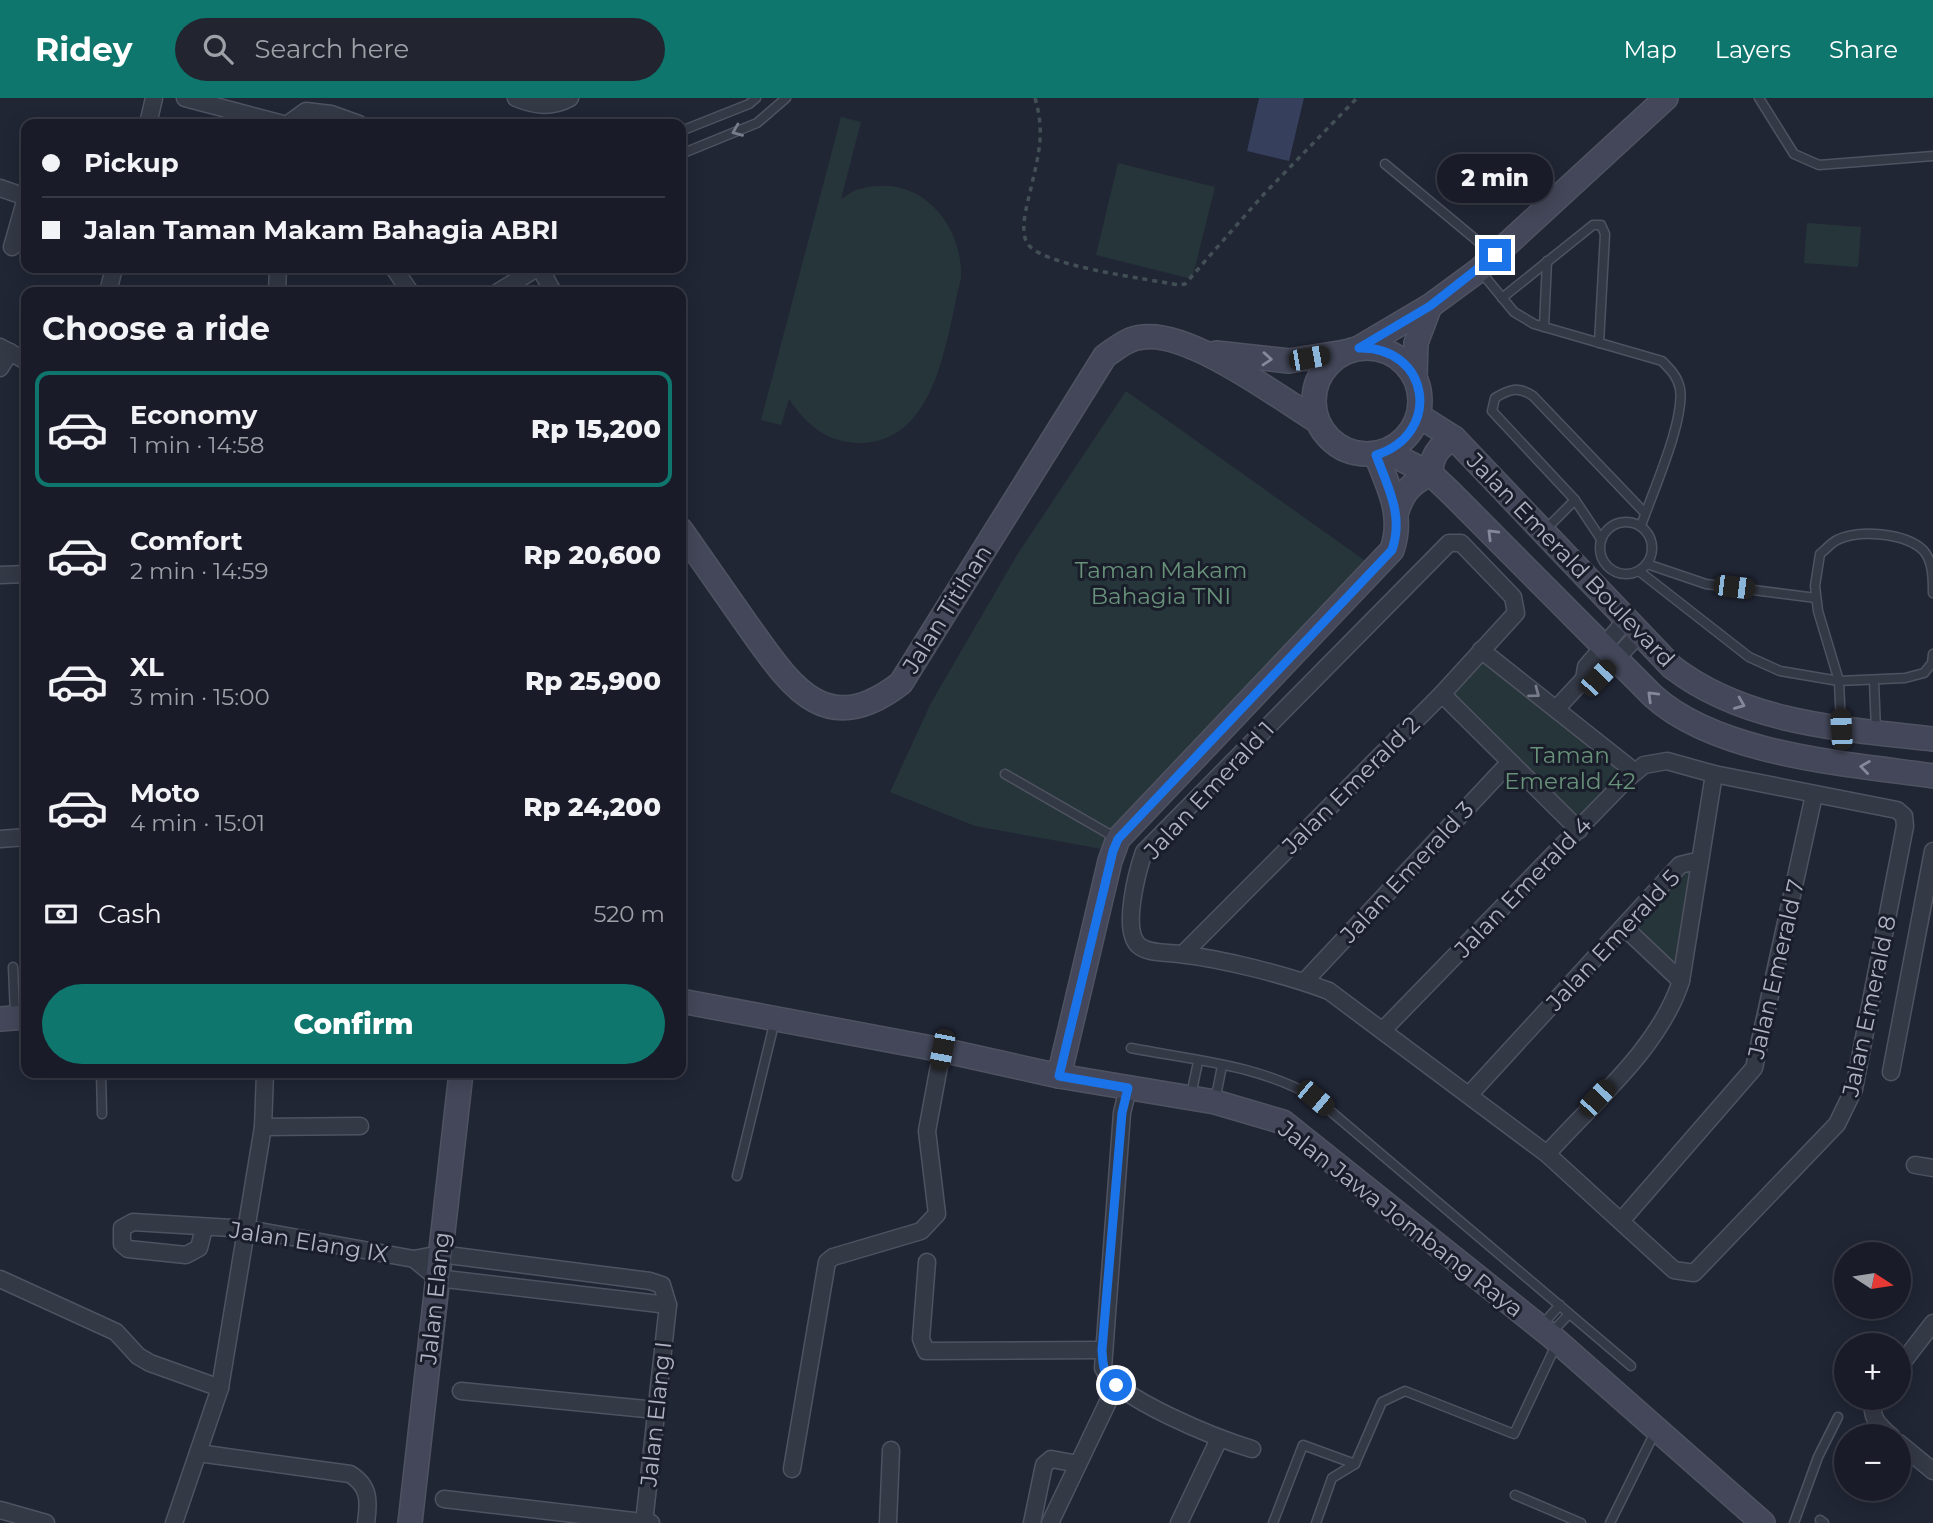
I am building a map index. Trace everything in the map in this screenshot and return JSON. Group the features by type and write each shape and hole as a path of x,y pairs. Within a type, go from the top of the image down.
{"main road":[{"path":"1430,306 1416,343 1415,377 1421,403 1412,431 1401,443 1382,453 1354,454 1338,447 1326,436 1314,410 1316,386 1328,365 1430,306 1487,262 1666,98"},
{"name":"Jalan Titihan","path":"686,537 789,683 821,702 841,707 862,707 883,697 901,683 1105,356 1127,341 1142,337 1178,340 1317,421"},
{"path":"1353,349 1383,350 1397,356 1415,377"},
{"name":"Jalan Titihan","path":"1199,350 1289,361 1353,349"},
{"name":"Jalan Emerald Boulevard","path":"1419,416 1454,438 1672,667 1703,687 1765,713 1841,729 1933,739"},
{"path":"1397,511 1412,484 1430,474 1434,456 1454,438"},
{"path":"1059,1076 1110,861 1118,839 1392,550 1398,525 1397,511 1382,453"},
{"name":"Jalan Emerald Boulevard","path":"1382,453 1430,474 1665,707 1745,742 1820,760 1933,776"},
{"name":"Jalan Jawa Jombang Raya","path":"686,1002 942,1050 1059,1076 1215,1102 1283,1122 1549,1335 1763,1523"},
{"name":"Jalan Elang","path":"410,1523 460,1078"}],"street":[{"path":"149,119 154,98"},
{"path":"185,98 266,119"},
{"path":"516,98 540,106 556,105 570,98"},
{"path":"305,111 331,112 347,119"},
{"path":"0,188 21,195"},
{"path":"12,247 21,215"},
{"path":"507,287 530,273"},
{"path":"0,368 5,349 21,358"},
{"name":"Jalan Emerald 1","path":"1516,613 1513,597 1469,551 1461,543 1449,543 1144,852 1136,872 1130,933 1137,944 1146,950 1184,954 1304,982 1329,991 1384,1029 1547,1154 1674,1270"},
{"path":"0,575 21,574"},
{"name":"Jalan Emerald 2","path":"1184,954 1442,694 1516,613"},
{"path":"1556,709 1584,679 1598,678 1609,653 1634,626"},
{"path":"1481,650 1634,772"},
{"path":"1442,694 1579,830"},
{"name":"Jalan Emerald 4","path":"1384,1029 1634,772 1654,761 1667,761 1714,774 1897,810 1904,816 1905,826"},
{"name":"Jalan Emerald 3","path":"1304,982 1509,763"},
{"name":"Jalan Emerald 5","path":"1469,1095 1680,865 1692,862 1697,866 1714,774"},
{"name":"Jalan Emerald 7","path":"1621,1221 1755,1068 1814,795"},
{"name":"Jalan Emerald 8","path":"1674,1270 1694,1273 1703,1267 1837,1124 1847,1108 1854,1089 1905,826"},
{"path":"0,839 21,837"},
{"path":"1891,1072 1933,851"},
{"path":"1547,1154 1628,1065 1671,1010 1681,981 1697,866"},
{"path":"1625,928 1681,981"},
{"path":"792,1469 827,1262 833,1257 921,1231 937,1214 927,1131 942,1050"},
{"path":"174,1523 220,1388 263,1127 265,1078"},
{"path":"1128,1088 1122,1113 1102,1350 1103,1368 1107,1378 1116,1385 1219,1439 1252,1449"},
{"path":"263,1127 360,1126"},
{"path":"1915,1165 1933,1168"},
{"name":"Jalan Elang IX","path":"204,1228 200,1248 190,1254 128,1249 122,1244 122,1228 134,1222 248,1229 414,1259 440,1254 657,1282 665,1290 668,1305"},
{"name":"Jalan Elang IX","path":"414,1259 437,1278"},
{"path":"927,1262 921,1339 926,1351 1102,1350"},
{"path":"437,1278 668,1305"},
{"path":"0,1279 86,1315 116,1332 138,1356 150,1363 220,1388"},
{"name":"Jalan Elang I","path":"646,1523 668,1305"},
{"path":"1911,1351 1933,1323"},
{"path":"1050,1523 1116,1385"},
{"path":"461,1391 656,1410"},
{"path":"1179,1523 1219,1439"},
{"path":"888,1523 891,1450"},
{"path":"198,1453 350,1474 359,1479 369,1496 366,1523"},
{"path":"1911,1453 1933,1471"},
{"path":"1032,1523 1044,1465 1051,1459 1078,1464"},
{"path":"444,1499 646,1523"},
{"path":"0,1510 46,1523"}],"lane":[{"path":"686,129 749,104 756,98"},
{"path":"1759,98 1794,154 1803,160 1819,165 1933,156"},
{"path":"686,152 757,123 784,99"},
{"path":"1385,164 1487,262 1502,298 1514,312 1544,327 1662,361 1674,373 1680,389 1678,417 1641,526"},
{"path":"1502,298 1592,225 1601,225 1605,234 1599,342"},
{"path":"1544,327 1548,261"},
{"path":"1601,539 1575,500 1492,411 1495,398 1510,389 1526,391 1533,396 1645,513"},
{"path":"1543,531 1575,500"},
{"path":"1626,521 1641,526 1652,544 1647,564 1639,571 1623,575 1609,569 1600,555 1601,539 1610,526 1626,521"},
{"path":"1841,729 1839,681 1816,598 1820,554 1838,540 1862,535 1901,538 1924,551 1932,571 1933,593"},
{"path":"1647,564 1706,584 1816,598"},
{"path":"1639,571 1763,665 1839,681 1874,681 1924,673 1932,663 1933,654"},
{"path":"1874,681 1876,733"},
{"path":"1006,774 1118,839"},
{"path":"13,967 14,1018"},
{"path":"737,1176 775,1020"},
{"path":"1131,1048 1292,1083 1315,1098 1630,1366"},
{"path":"1190,1098 1198,1062"},
{"path":"1215,1102 1222,1066"},
{"path":"101,1078 102,1114"},
{"path":"1315,1523 1332,1478 1355,1464 1382,1402 1405,1391 1514,1434 1560,1305"},
{"path":"1549,1335 1569,1314"},
{"path":"1794,1523 1805,1499 1818,1457 1838,1417"},
{"path":"1611,1523 1656,1429"},
{"path":"1273,1523 1303,1445 1355,1464"},
{"path":"1515,1495 1581,1523"}],"path":[{"path":"1035,98 1043,126 1026,209 1025,240 1032,250 1067,263 1178,285 1185,284 1264,194 1357,98"}],"green space":[{"path":"841,117 861,122 841,199 857,190 881,186 901,188 918,195 933,206 954,238 960,258 961,278 943,356 922,407 905,426 884,439 857,443 836,439 817,430 789,399 781,425 761,420"},
{"path":"1118,163 1215,187 1192,279 1096,255"},
{"path":"1807,223 1861,227 1858,267 1804,263"},
{"name":"Taman Makam Bahagia TNI","path":"1126,391 1367,562 1102,849 975,826 890,792 931,703 1017,555"},
{"name":"Taman Emerald 42","path":"1481,650 1635,772 1579,830 1442,694"},
{"path":"1680,865 1697,866 1681,981 1625,928"}],"water":[{"path":"1259,98 1304,98 1289,161 1247,151"}],"route":[{"path":"1116,1385 1107,1378 1103,1368 1102,1350 1122,1113 1128,1088 1059,1076 1113,851 1118,839 1392,550 1398,525 1397,511 1376,455 1401,443 1412,431 1419,416 1419,390 1408,366 1397,356 1383,350 1359,348 1430,306 1495,255"}]}
